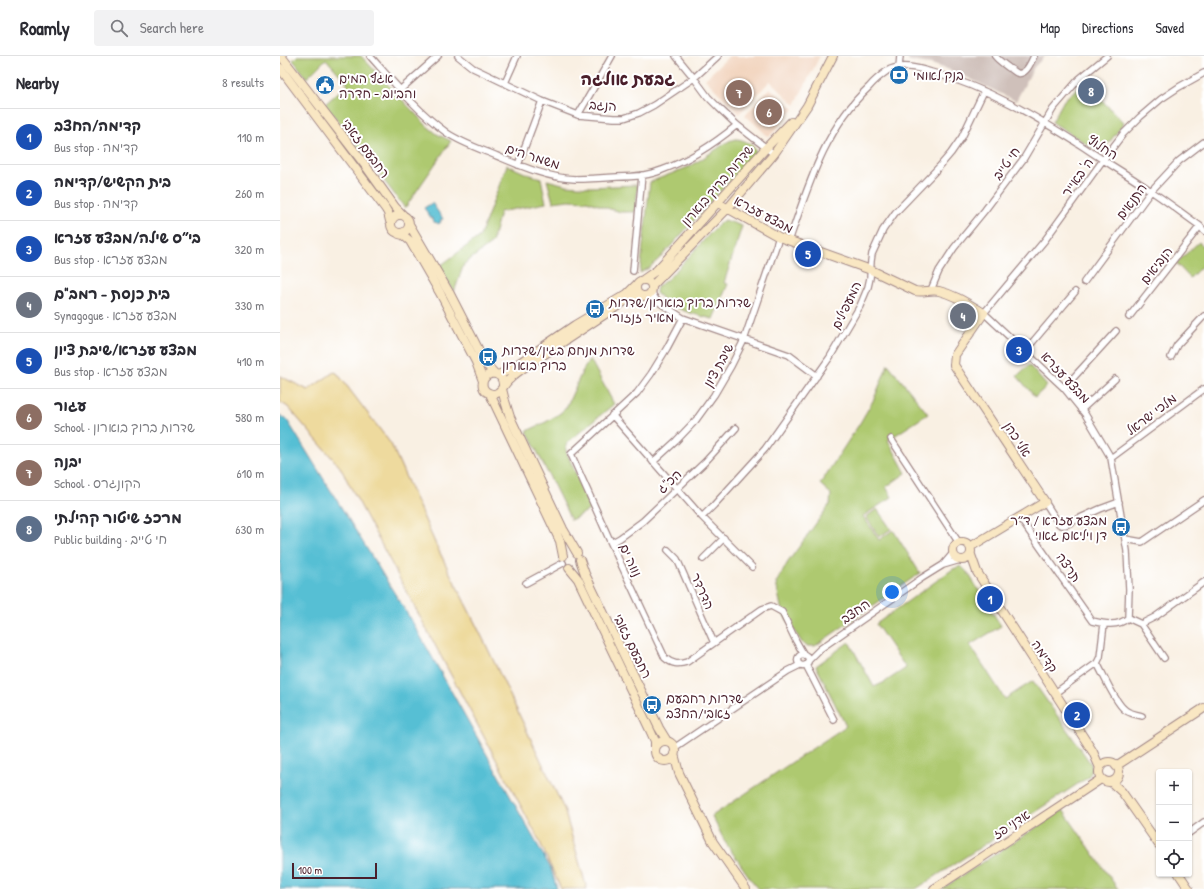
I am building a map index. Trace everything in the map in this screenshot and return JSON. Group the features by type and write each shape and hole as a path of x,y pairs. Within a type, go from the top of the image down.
{"street":[{"name":"רחבעם זאבי","path":"281,56 365,165 395,207 403,215"},
{"name":"משמר הים","path":"370,56 400,90 427,116 448,133 468,144 518,165 546,174 573,179 642,175 661,171 717,142 737,125"},
{"path":"400,90 438,56"},
{"name":"הנגב","path":"458,56 473,68 542,101 578,115 608,118 624,118 639,113 654,105 694,78 718,56"},
{"path":"505,83 517,56"},
{"path":"578,115 612,56"},
{"path":"676,56 708,97 737,125 774,154"},
{"name":"שדרות ברוך בוארון","path":"652,288 739,196 774,154 807,106 833,56"},
{"path":"789,241 816,165 839,122 863,92 888,71 899,67 900,56"},
{"path":"994,56 1017,73 1021,73 1028,66 1034,56"},
{"name":"חי טייב","path":"930,290 939,271 954,248 1024,158 1053,109 1079,79 1107,56"},
{"name":"החלוץ","path":"899,67 922,69 960,80 1045,122 1151,191 1202,229"},
{"name":"רחבעם זאבי","path":"280,68 378,198 388,213 390,221"},
{"name":"ה' באייר","path":"984,313 1045,240 1123,134 1161,99 1204,72"},
{"name":"המעפילים","path":"702,517 766,449 830,357 860,306 868,287 872,254 883,230 895,213 951,153 962,137 984,91"},
{"path":"518,165 542,101"},
{"name":"שדרות ברוך בוארון","path":"644,279 657,270 766,148 807,106"},
{"name":"התנאים","path":"1084,282 1151,191 1179,161 1204,142"},
{"path":"633,271 642,175"},
{"path":"739,196 738,206 740,216"},
{"name":"מבצע עזרא","path":"718,203 778,237 871,270 915,291 921,292 930,290 951,295 984,313 1064,388 1082,410 1111,458 1127,551 1129,589 1128,618"},
{"path":"503,388 502,379 486,364 450,294 409,224 408,219 403,215 397,215 392,218 390,224 392,230 403,235 410,241 440,293 476,362 483,381 483,388 490,394 497,394 503,388 513,375 566,339 625,301 649,294 652,288"},
{"path":"399,234 406,231 409,224"},
{"name":"הנביאים","path":"1129,317 1202,229"},
{"name":"שיבת ציון","path":"653,462 696,420 731,366 744,340 778,237"},
{"path":"483,381 487,376 509,370 575,326 627,294 639,281 644,279 650,281 653,295 658,301"},
{"path":"636,285 636,290 642,295 658,301 684,318 789,356 817,376"},
{"path":"1025,351 1075,292"},
{"name":"אלי כהן","path":"984,313 955,355 954,365 1059,524 1065,525 1119,502"},
{"path":"1171,357 1177,346 1204,316"},
{"path":"684,318 651,374 637,393 612,415 676,489 752,567"},
{"path":"1064,388 1116,331"},
{"path":"1082,410 1115,379"},
{"name":"רחבעם זאבי","path":"503,388 510,417 560,522 578,556 608,623 659,728 667,741"},
{"name":"מלכי ישראל","path":"1111,458 1204,389"},
{"name":"רחבעם זאבי","path":"490,394 560,541 565,562 581,586 650,730 655,741 655,748"},
{"name":"נווה ים","path":"612,415 572,454 611,543 665,658 673,663 682,664 693,659 714,643"},
{"name":"הכ\"ג","path":"611,543 643,521 705,462 736,428"},
{"path":"892,439 959,543"},
{"path":"1125,539 1142,542 1204,500"},
{"path":"970,546 1045,502"},
{"name":"תרצה","path":"1019,517 1092,621 1104,624"},
{"path":"703,559 724,538"},
{"path":"964,542 970,546 971,549 965,559 955,557 955,547 959,543 964,542"},
{"name":"הדרדר","path":"668,550 677,559 714,643"},
{"path":"526,583 565,562 569,551 572,551 578,556 577,566 572,568 565,562"},
{"name":"החצב","path":"943,566 954,552"},
{"name":"החצב","path":"674,751 910,586 943,566 965,559"},
{"name":"קדימה","path":"965,559 977,572 1103,766"},
{"path":"1142,624 1204,582"},
{"path":"714,643 762,609 771,606 782,612 796,641 803,660 834,720"},
{"path":"1055,693 1097,663 1100,657 1104,624 1123,623 1128,618 1142,624 1164,658"},
{"path":"1097,663 1118,703 1130,713 1142,716"},
{"path":"1116,766 1204,708"},
{"path":"679,773 671,765 659,759 655,754 655,748 662,741 671,743 679,773 713,842 746,889"},
{"path":"662,760 668,760 674,751"},
{"path":"1113,764 1116,766 1119,771 1114,780 1107,782 1101,779 1099,775 1103,766 1113,764"},
{"name":"אדני פז","path":"934,889 1101,779"},
{"path":"1114,780 1156,841"},
{"path":"1192,831 1204,822"},
{"path":"1181,877 1189,889"}],"shaded area":[{"path":"729,56 820,56 795,105 770,81 739,114 705,79"},
{"path":"908,56 1045,56 1034,67 1016,101 956,72 931,64 908,61"},
{"path":"770,88 794,109 769,137 745,115"}],"green space":[{"path":"297,56 361,56 427,126 437,134 451,141 405,208 325,104 348,84 326,59 307,78 293,60"},
{"path":"1084,82 1124,123 1101,153 1052,122 1064,100"},
{"path":"735,139 748,142 756,152 660,258 649,268 640,273 650,182 691,166 729,141"},
{"path":"507,165 527,174 541,178 546,203 500,212 492,243 464,264 454,292 440,266 480,236"},
{"path":"547,180 566,185 590,187 636,185 638,186 635,212 621,212 587,201 569,200 553,202"},
{"path":"725,220 742,226 724,283 728,284 713,319 682,310 662,299 656,293 657,287 670,277 716,227"},
{"path":"1199,242 1204,247 1204,264 1190,278 1176,263"},
{"path":"590,359 614,404 568,442 566,446 566,451 591,509 571,520 527,431 546,422 566,408 582,372"},
{"path":"888,364 928,414 888,440 906,473 886,487 892,497 863,516 879,540 893,530 920,573 815,646 808,646 803,644 782,612 776,583 788,562 830,504 831,494 820,484 874,399"},
{"path":"1029,365 1047,386 1035,397 1017,376"},
{"path":"877,509 891,529 879,537 866,517"},
{"path":"961,566 968,573 1001,626 970,645 1005,699 1033,681 1091,764 1092,770 1090,775 916,889 759,889 725,842 712,816 846,726 816,666 849,642 874,687 885,682 906,668 876,624 953,569"},
{"path":"1063,810 1118,889 942,889"}],"sand":[{"path":"334,372 337,373 391,444 436,545 487,647 564,809 587,889 561,889 538,838 340,467 288,407 280,402 280,376 308,390"}],"water":[{"path":"432,203 443,219 440,220 441,222 438,224 436,222 435,223 424,208"},
{"path":"280,415 287,420 413,623 551,869 557,889 280,889"}],"place":[{"name":"בנק לאומי","path":"899,75"},
{"name":"אגף המים והביוב - חדרה","path":"325,85"},
{"name":"מרכז שיטור קהילתי","path":"1091,91"},
{"name":"יבנה","path":"739,93"},
{"name":"עגור","path":"769,112"},
{"name":"מבצע עזרא/שיבת ציון","path":"808,254"},
{"name":"שדרות ברוך בוארון/שדרות מאיר זנזורי","path":"595,309"},
{"name":"בית כנסת - רמב\"ם","path":"963,316"},
{"name":"בי״ס שילה/מבצע עזרא","path":"1019,350"},
{"name":"שדרות מנחם בגין/שדרות ברוך בוארון","path":"488,357"},
{"name":"מבצע עזרא / ד״ר דן ויליאם גאוי","path":"1121,527"},
{"name":"קדימה/החצב","path":"990,599"},
{"name":"שדרות רחבעם זאבי/החצב","path":"652,705"},
{"name":"בית הקשיש/קדימה","path":"1077,715"}],"district":[{"name":"גבעת אולגה","path":"628,78"}]}
